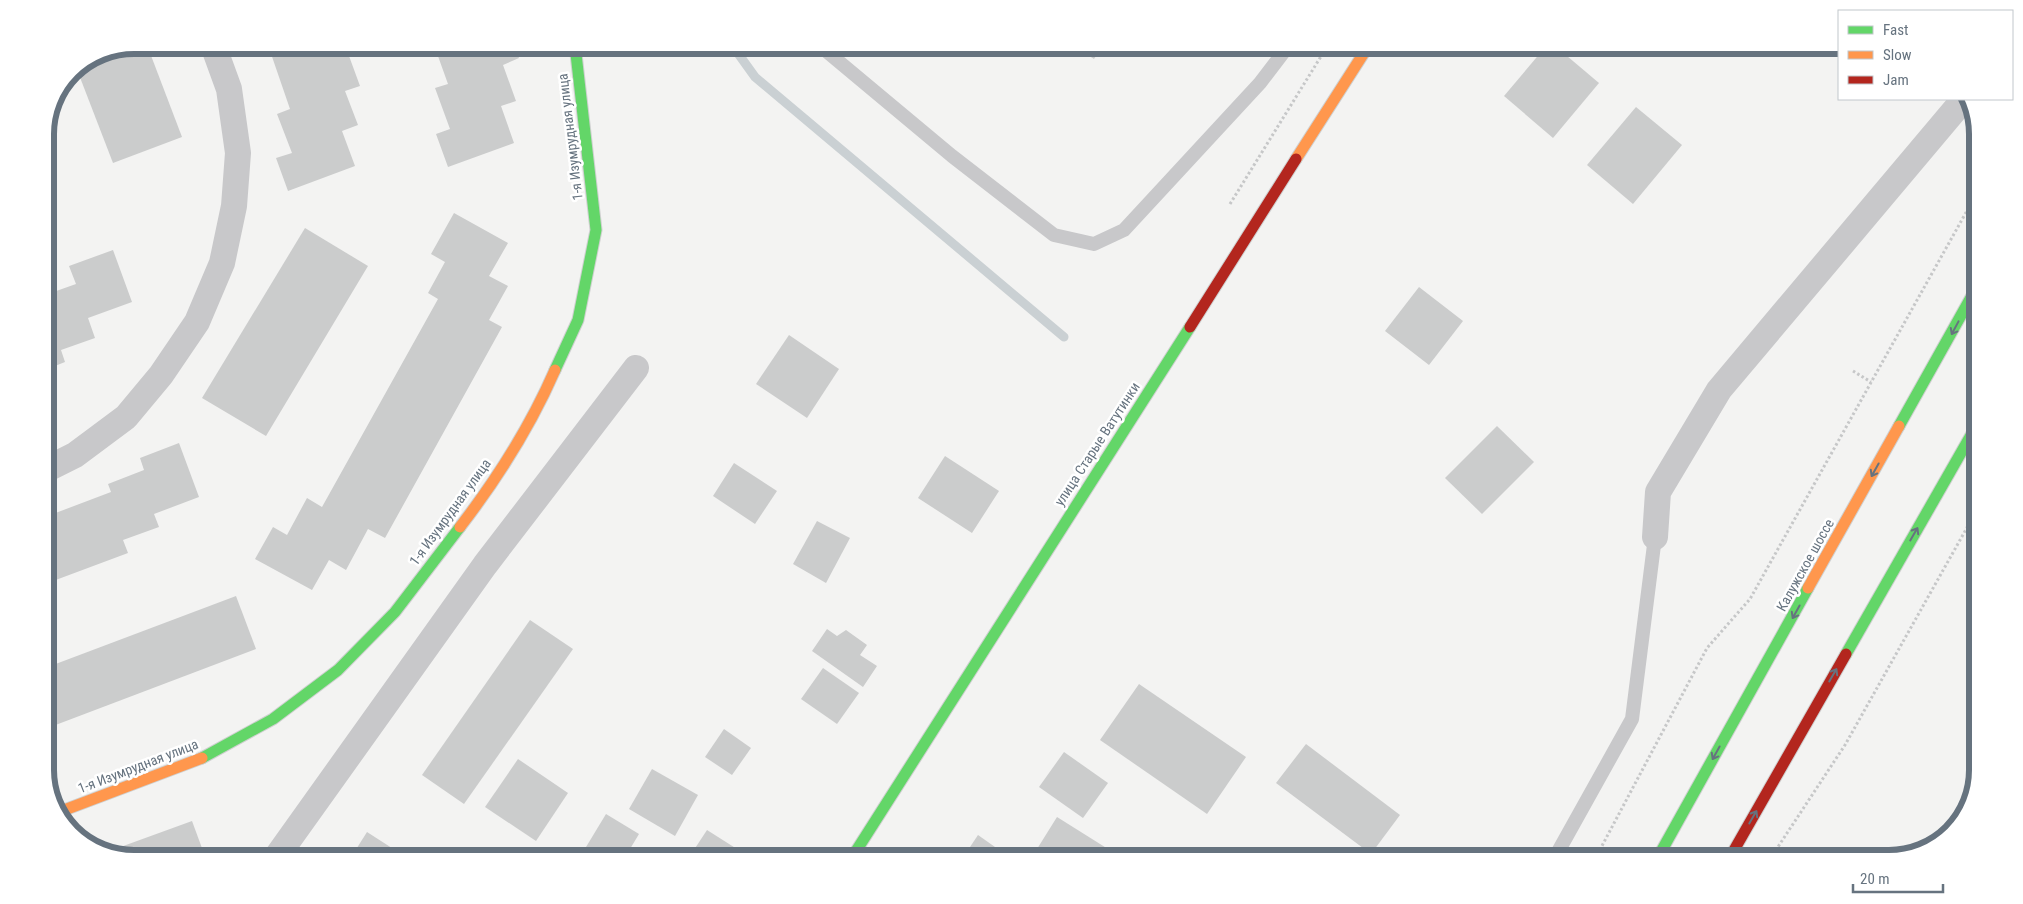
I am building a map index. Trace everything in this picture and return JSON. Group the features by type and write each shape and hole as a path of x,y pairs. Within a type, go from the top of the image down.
{"main road":[{"name":"1-я Изумрудная улица","path":"64,810 196,761 273,719 338,670 395,612 476,506 539,407 578,320 596,230 576,54"},
{"name":"улица Старые Ватутинки","path":"857,850 1364,54"},
{"name":"Калужское шоссе","path":"1662,850 1969,302"},
{"path":"1734,850 1969,440"}],"street":[{"path":"54,466 75,455 126,417 161,375 197,322 222,263 234,206 238,152 229,89 216,54"},
{"path":"1655,537 1658,492 1719,390 1962,101"},
{"path":"281,850 485,565 636,368"}],"lane":[{"path":"830,54 952,156 1054,235 1094,244 1124,230 1260,83 1282,54"},
{"path":"1559,850 1632,719 1655,537"}],"path":[{"path":"1600,850 1708,648 1750,599 1969,207"},
{"path":"1853,371 1871,382"},
{"path":"1776,850 1845,745 1969,524"}],"building":[{"path":"150,54 182,137 113,163 79,76 89,67 118,55"},
{"path":"271,54 348,54 360,86 345,91 358,125 342,131 355,166 288,191 276,158 292,153 277,114 290,109"},
{"path":"437,54 517,54 519,58 503,65 516,101 501,106 514,143 448,167 436,134 450,129 435,88 448,84"},
{"path":"1086,54 1097,54 1094,59"},
{"path":"1539,54 1565,54 1599,83 1553,138 1504,96"},
{"path":"1636,107 1682,145 1633,204 1587,165"},
{"path":"454,213 508,243 489,276 508,286 489,320 502,327 385,538 368,529 346,570 329,560 312,590 255,559 273,527 287,535 307,498 322,507 438,299 428,293 445,262 431,254"},
{"path":"305,228 368,266 266,436 202,398"},
{"path":"113,250 132,302 88,318 95,338 61,350 65,362 54,366 54,292 76,284 69,266"},
{"path":"1419,287 1463,321 1429,365 1385,331"},
{"path":"789,335 839,369 807,418 756,384"},
{"path":"1497,426 1534,462 1482,514 1445,478"},
{"path":"179,443 199,497 154,514 159,527 123,540 128,553 54,581 54,514 111,492 108,484 144,470 140,458"},
{"path":"945,456 999,491 972,533 918,498"},
{"path":"734,463 777,491 755,524 713,496"},
{"path":"817,521 850,538 826,583 793,564"},
{"path":"236,596 256,649 54,726 54,665"},
{"path":"530,620 573,649 464,804 422,775"},
{"path":"827,629 837,636 846,630 867,645 860,655 877,666 863,687 812,651"},
{"path":"823,668 859,693 837,724 801,699"},
{"path":"1139,684 1246,757 1207,814 1100,740"},
{"path":"724,729 751,748 732,775 705,757"},
{"path":"1306,744 1400,815 1374,850 1366,850 1276,783"},
{"path":"1064,752 1108,783 1083,818 1039,787"},
{"path":"518,759 568,793 536,841 485,807"},
{"path":"652,769 698,795 675,836 629,809"},
{"path":"606,814 639,834 629,850 584,850"},
{"path":"1057,817 1108,849 1107,850 1036,850"},
{"path":"192,821 203,850 133,850 116,848"},
{"path":"707,830 739,850 694,850"},
{"path":"367,832 395,850 356,850"},
{"path":"978,835 999,850 968,850"}],"waterway":[{"path":"738,54 755,77 1064,337"}],"traffic: fast":[{"path":"555,370 578,320 596,230 576,54"},
{"path":"1899,426 1969,301"},
{"path":"857,850 1190,327"},
{"path":"1846,654 1969,439"},
{"path":"202,758 273,719 338,670 395,612 460,527"},
{"path":"1662,850 1808,588"}],"traffic: slow":[{"path":"1296,159 1363,54"},
{"path":"460,527 512,451 546,391 555,370"},
{"path":"1808,588 1899,426"},
{"path":"64,810 202,758"}],"traffic: jam":[{"path":"1190,327 1296,159"},
{"path":"1734,850 1846,654"}]}
